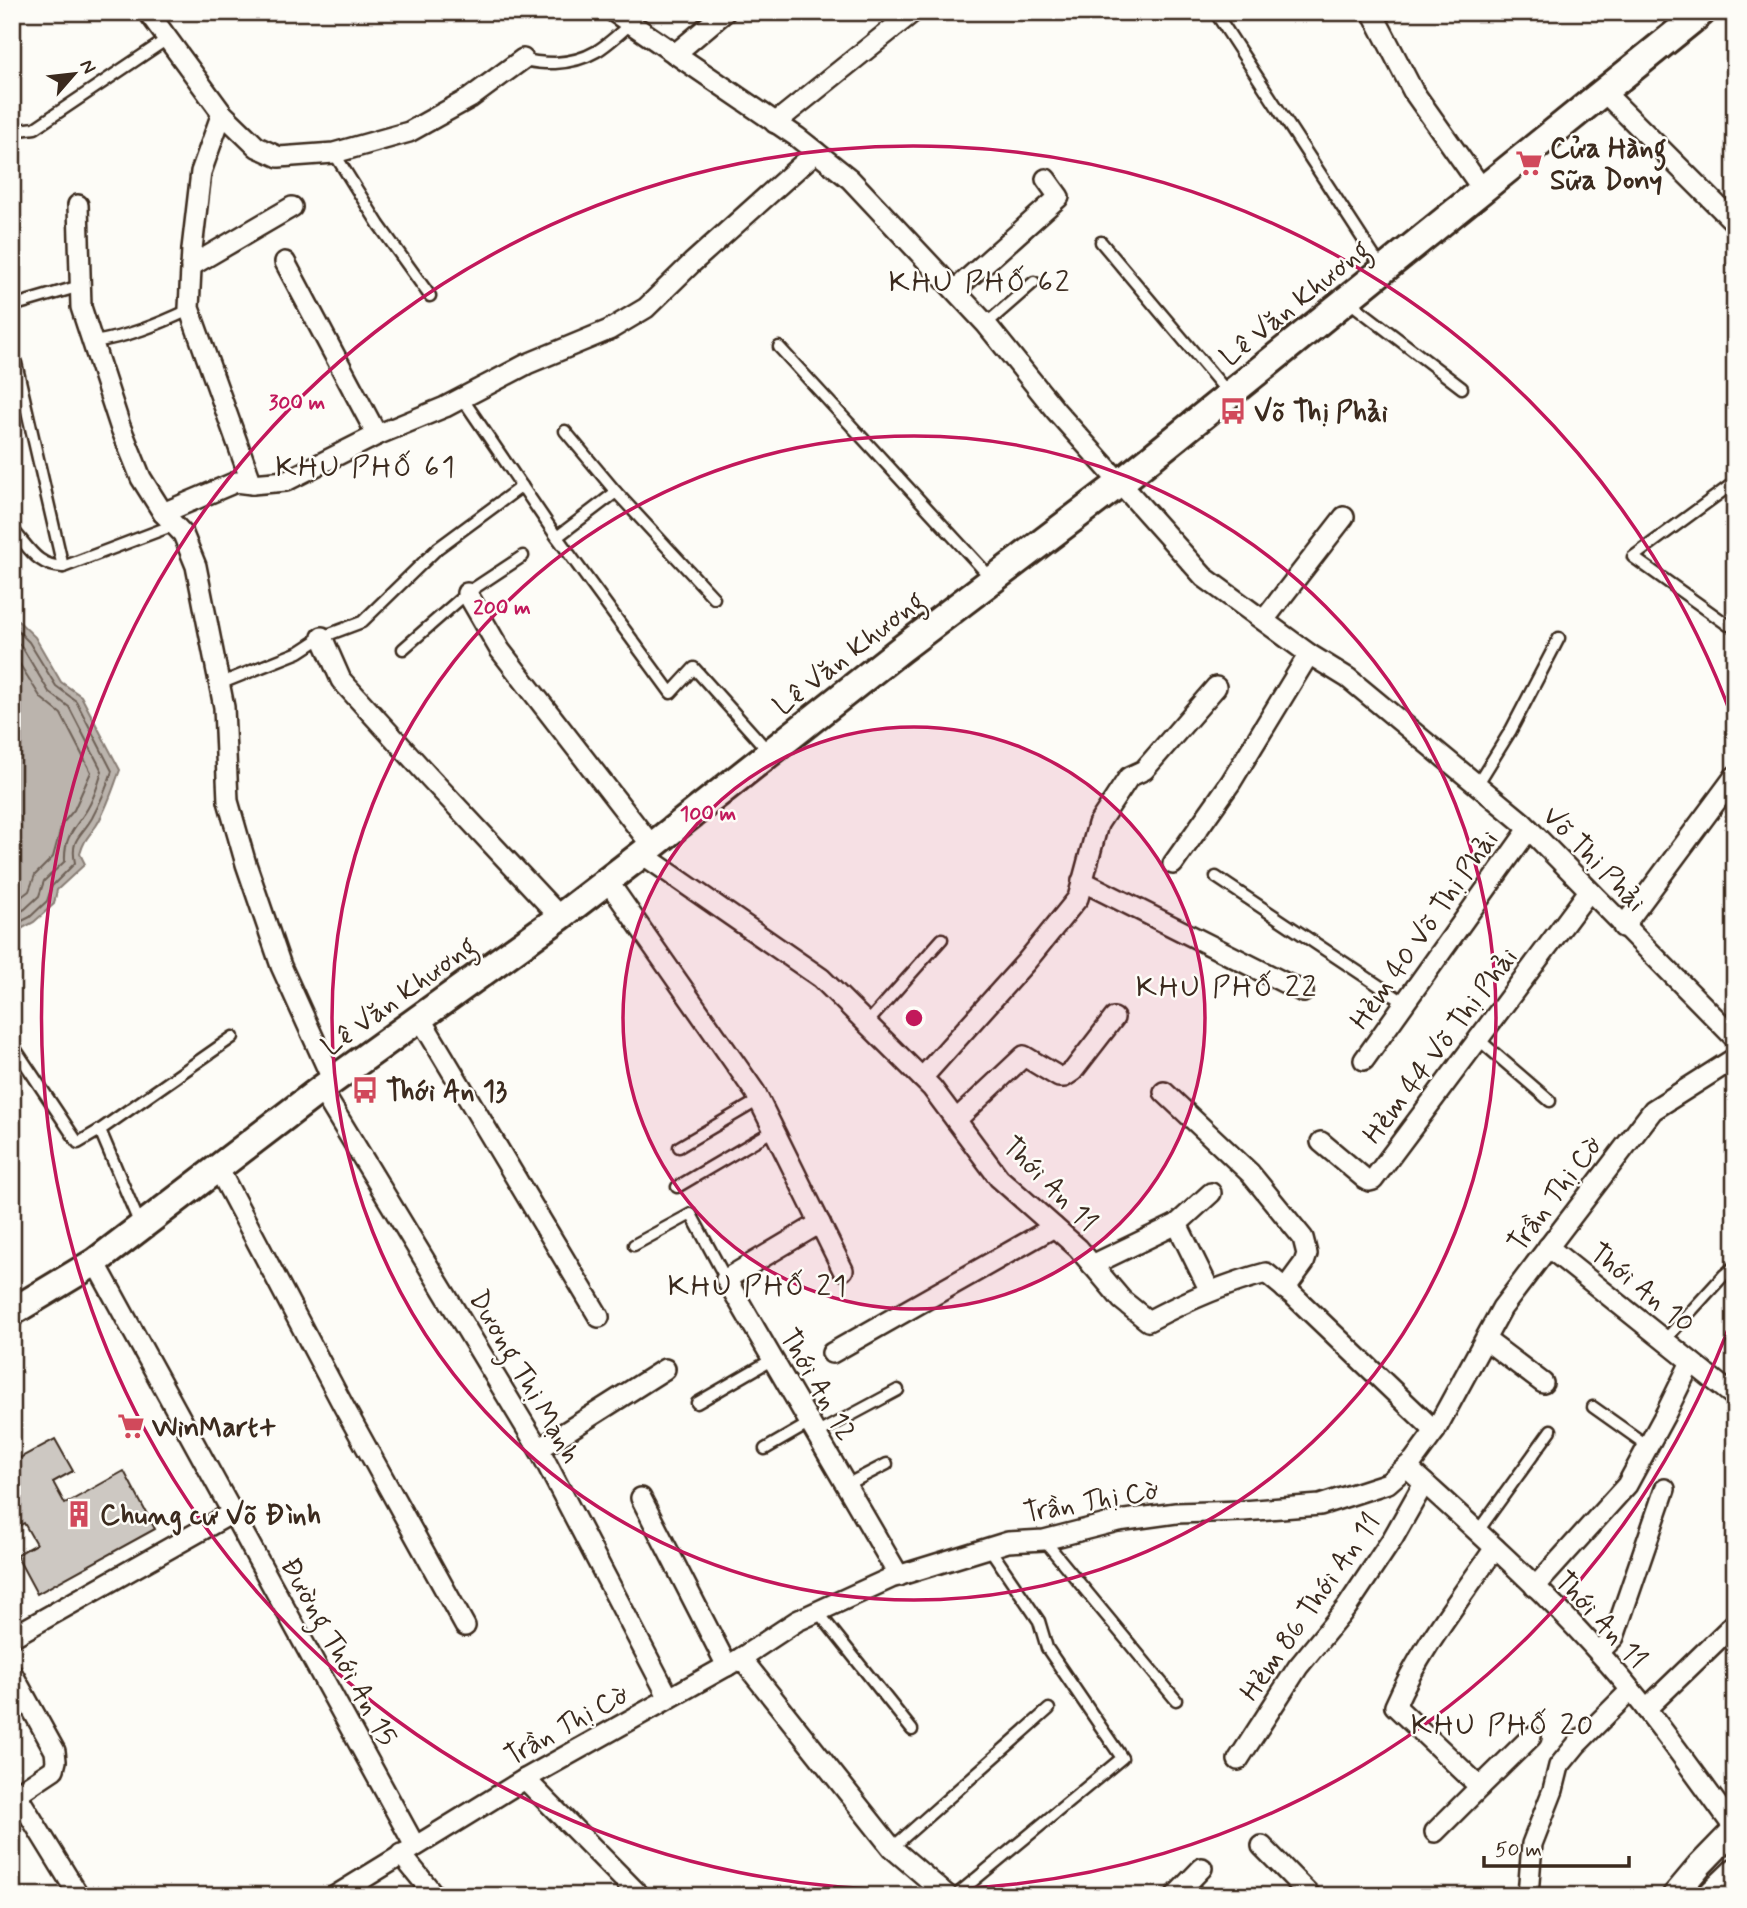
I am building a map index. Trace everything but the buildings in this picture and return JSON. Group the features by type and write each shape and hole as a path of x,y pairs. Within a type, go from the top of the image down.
{"main road":[{"name":"Lê Văn Khương","path":"12,1312 95,1262 327,1085 560,917 1120,483 1700,13"}],"street":[{"path":"148,12 222,113 257,147 279,157 334,153 409,132 470,98 523,59"},
{"path":"675,54 725,12"},
{"path":"775,122 913,12"},
{"path":"1372,12 1413,91 1483,190"},
{"name":"Võ Thị Phải","path":"622,18 775,122 850,179 986,324 1056,411 1204,577 1309,654 1349,678 1529,829 1735,1038"},
{"path":"1604,92 1735,223"},
{"path":"222,113 201,172 189,310 252,484"},
{"path":"169,519 236,482 252,484 286,481 377,435 462,398 527,364 609,330 646,308 816,152"},
{"path":"955,290 1059,197 1046,178"},
{"name":"Dương Thị Mạnh","path":"78,205 81,307 141,478 169,519 183,534 196,566 224,707 228,801 246,864 281,966 327,1085 539,1449 669,1698"},
{"path":"191,266 292,207"},
{"path":"285,262 377,435"},
{"path":"1264,620 1344,517"},
{"name":"Thới An 11","path":"467,593 500,650 647,850 821,978 922,1079 999,1178 1055,1227 1122,1300 1148,1321 1187,1301 1266,1273 1435,1431"},
{"path":"322,637 341,680 560,917"},
{"path":"1173,864 1231,782 1309,654"},
{"path":"922,1079 1078,898 1098,824 1129,777 1144,771 1216,687"},
{"path":"1623,927 1735,776"},
{"name":"Hẻm 40 Võ Thị Phải","path":"1364,1060 1529,829"},
{"path":"607,880 759,1100 843,1270"},
{"path":"1082,881 1303,992"},
{"name":"Hẻm 44 Võ Thị Phải","path":"1321,1142 1364,1178 1373,1180 1589,891"},
{"path":"420,1018 599,1317"},
{"path":"956,1120 1024,1056 1059,1077 1064,1077 1073,1071 1114,1018"},
{"name":"Trần Thị Cờ","path":"335,1896 525,1779 734,1662 797,1621 899,1576 1008,1542 1044,1540 1118,1521 1176,1513 1320,1505 1388,1483 1407,1466 1435,1431 1502,1308 1653,1110 1735,1058"},
{"path":"1164,1092 1250,1173 1303,1238 1307,1254 1304,1263 1285,1289"},
{"path":"218,1168 344,1407 465,1626"},
{"path":"1092,1265 1177,1224 1210,1193"},
{"path":"726,1279 820,1223"},
{"path":"1177,1224 1210,1292"},
{"path":"832,1353 1055,1227"},
{"name":"Thới An 10","path":"1548,1247 1735,1397"},
{"name":"Đường Thới An 15","path":"95,1262 232,1513 408,1850 435,1896"},
{"name":"Thới An 12","path":"726,1279 899,1576"},
{"path":"1486,1340 1543,1383"},
{"path":"1535,1587 1628,1485 1691,1362"},
{"path":"539,1449 665,1369"},
{"name":"Thới An 11","path":"1407,1466 1478,1531 1599,1653 1646,1709 1735,1829"},
{"name":"Hẻm 86 Thới An 11","path":"1238,1760 1298,1667 1347,1608 1393,1538 1424,1483"},
{"path":"1599,1653 1614,1637 1665,1489"},
{"path":"641,1498 734,1662 892,1848 948,1896"},
{"path":"12,1637 232,1513"},
{"path":"1480,1787 1395,1706 1441,1625 1495,1548"},
{"path":"1646,1709 1735,1623"},
{"path":"12,1673 56,1755 54,1769 15,1796 79,1896"},
{"path":"1528,1895 1532,1844 1553,1790 1559,1766 1630,1691"},
{"path":"1434,1832 1531,1737"},
{"path":"525,1779 640,1896"},
{"path":"1674,1896 1735,1829"},
{"path":"1262,1846 1311,1896"},
{"path":"1175,1896 1202,1868"},
{"path":"1708,1896 1735,1871"}],"lane":[{"path":"1215,12 1383,271"},
{"path":"523,59 550,63 576,61 594,54 622,18"},
{"path":"12,131 35,128 167,38"},
{"path":"334,153 379,225 430,296"},
{"path":"1101,242 1229,394"},
{"path":"986,324 1034,282"},
{"path":"12,306 80,286"},
{"path":"1347,300 1462,388"},
{"path":"93,342 118,338 154,326 189,310"},
{"path":"779,347 992,580"},
{"path":"16,363 63,567"},
{"path":"462,398 557,537 671,693 694,668 770,753"},
{"path":"565,431 616,492 714,598"},
{"path":"1728,625 1633,557 1735,482"},
{"path":"219,684 299,652 322,637 362,622 438,548 522,486"},
{"path":"557,537 616,492"},
{"path":"12,529 36,558 49,566 63,567 169,519"},
{"path":"403,649 467,593 523,556"},
{"path":"1477,785 1511,730 1559,638"},
{"path":"1216,877 1405,1003"},
{"path":"868,1023 942,939"},
{"path":"12,1044 78,1143 233,1037"},
{"path":"1478,1039 1550,1101"},
{"path":"680,1147 759,1100"},
{"path":"100,1130 141,1227"},
{"path":"677,1187 774,1130"},
{"path":"634,1245 691,1213 726,1279"},
{"path":"1664,1341 1735,1266"},
{"path":"697,1403 772,1359"},
{"path":"765,1448 898,1390"},
{"path":"1593,1407 1648,1446"},
{"path":"1478,1531 1550,1430"},
{"path":"846,1485 887,1464"},
{"path":"1044,1540 1176,1700"},
{"path":"955,1896 1122,1758 1047,1648 1039,1621 990,1549"},
{"path":"818,1612 912,1730"},
{"path":"892,1848 1048,1709"}],"water":[{"path":"12,615 35,637 61,682 81,696 120,770 103,813 86,839 80,854 85,864 57,890 54,904 34,922 12,934"}],"place":[{"name":"Cửa Hàng Sữa Dony","path":"1529,163"},
{"name":"Võ Thị Phải","path":"1233,411"},
{"name":"Thới An 13","path":"365,1090"},
{"name":"WinMart+","path":"131,1426"},
{"name":"Chung cư Võ Đình","path":"79,1514"}],"district":[{"name":"KHU PHỐ 62","path":"980,281"},
{"name":"KHU PHỐ 61","path":"366,466"},
{"name":"KHU PHỐ 22","path":"1227,986"},
{"name":"KHU PHỐ 21","path":"758,1285"},
{"name":"KHU PHỐ 20","path":"1503,1724"}]}
